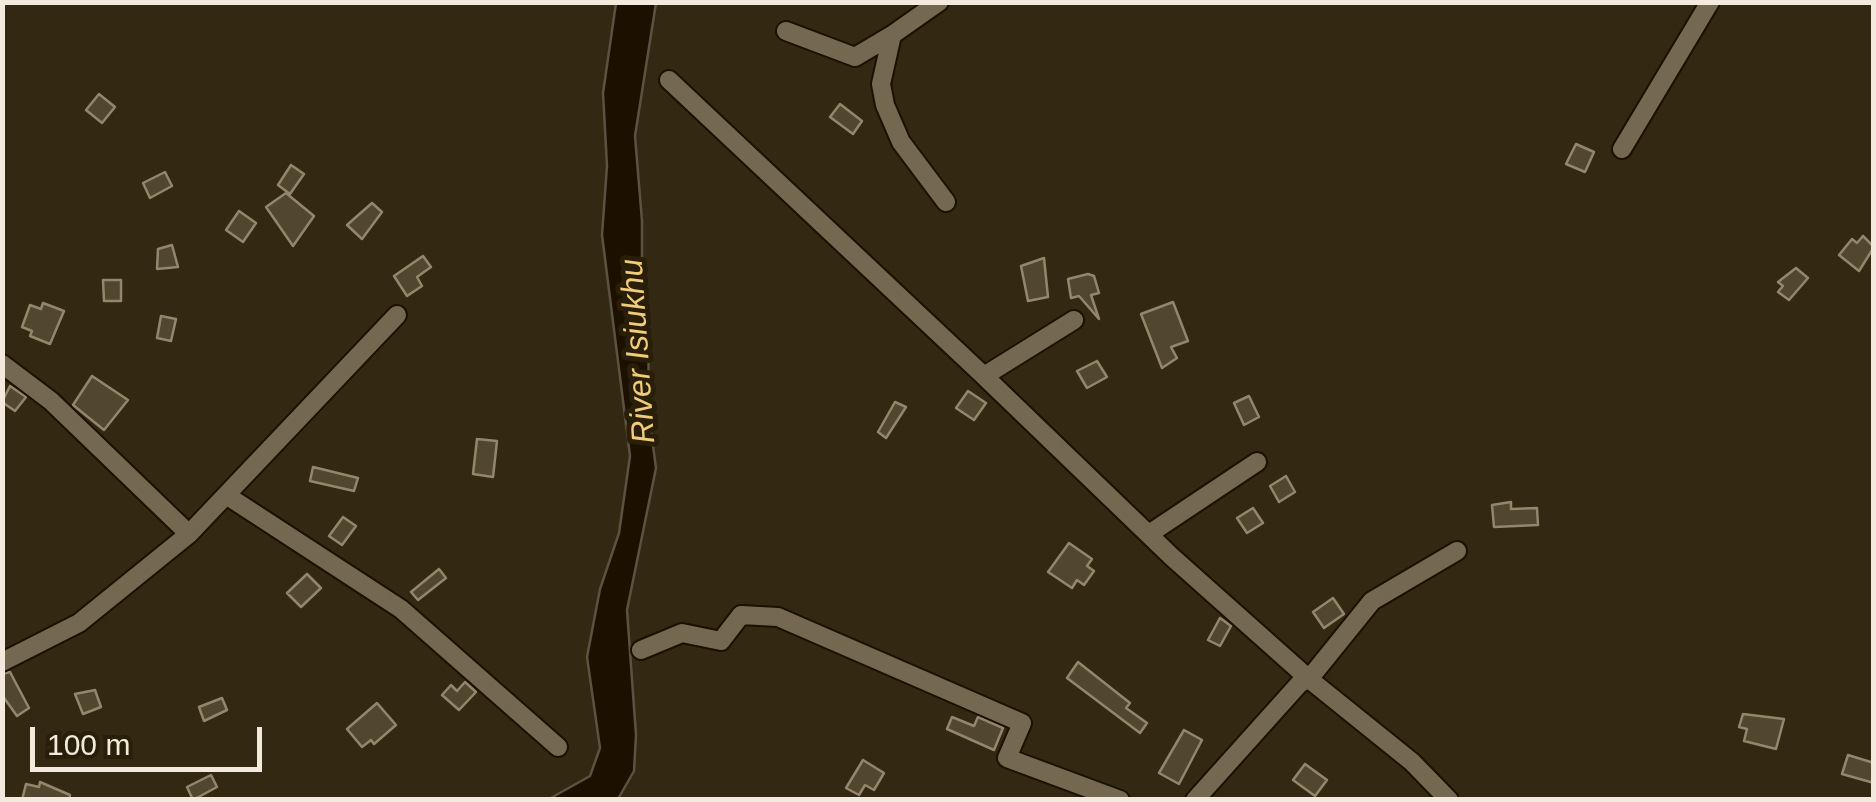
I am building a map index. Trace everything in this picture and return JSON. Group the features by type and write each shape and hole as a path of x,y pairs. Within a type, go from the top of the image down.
{"street":[{"path":"786,31 856,57 939,2"},
{"path":"1622,149 1710,2"},
{"path":"892,35 883,62 885,105 901,142 946,202"},
{"path":"669,80 1149,534 1309,679 1412,762 1449,800"},
{"path":"2,662 79,623 189,534 398,314"},
{"path":"984,376 1074,320"},
{"path":"2,364 50,401 189,534"},
{"path":"1149,534 1258,462"},
{"path":"226,494 401,609 558,746"},
{"path":"1195,800 1300,682 1309,679 1341,645 1372,601 1456,551"},
{"path":"642,650 682,633 721,641 741,615 778,617 1022,723 1007,758 1120,800"}],"water":[{"name":"River Isiukhu","path":"616,3 656,3 635,136 642,221 642,307 649,328 648,409 656,468 627,610 636,735 634,771 618,799 549,799 590,776 600,748 587,657 600,589 619,533 630,456 602,235 607,166 603,93"}],"building":[{"path":"99,94 115,107 102,123 86,110"},
{"path":"840,104 862,121 853,134 830,117"},
{"path":"1576,144 1594,152 1585,172 1566,164"},
{"path":"291,165 304,174 290,194 278,185"},
{"path":"165,172 172,186 150,198 143,183"},
{"path":"286,193 314,216 293,246 266,207"},
{"path":"372,203 382,212 362,239 347,225"},
{"path":"239,211 256,223 243,242 226,230"},
{"path":"1863,236 1874,247 1859,271 1839,255 1852,239 1857,243"},
{"path":"172,245 178,267 157,269 158,249"},
{"path":"423,256 431,267 417,277 422,286 407,296 394,276"},
{"path":"1044,258 1048,297 1028,301 1021,266"},
{"path":"1796,268 1808,278 1789,300 1778,292 1783,286 1778,282"},
{"path":"1094,276 1099,293 1091,295 1099,319 1079,296 1071,298 1068,279"},
{"path":"103,280 121,280 121,301 104,301"},
{"path":"1173,302 1188,341 1171,347 1177,358 1162,368 1141,314"},
{"path":"43,303 64,311 50,344 30,336 32,331 22,327 30,305 41,309"},
{"path":"161,316 176,319 171,341 157,338"},
{"path":"1097,361 1107,377 1087,388 1077,371"},
{"path":"92,376 128,400 104,430 73,405"},
{"path":"10,386 26,397 15,411 2,402"},
{"path":"968,391 986,403 974,420 956,408"},
{"path":"1249,396 1259,417 1244,425 1234,403"},
{"path":"895,402 906,407 886,438 878,432"},
{"path":"477,439 497,441 493,477 473,474"},
{"path":"313,467 358,478 354,491 310,481"},
{"path":"1286,476 1295,492 1279,502 1270,486"},
{"path":"1511,502 1511,509 1537,508 1538,525 1494,527 1492,505"},
{"path":"1253,508 1263,523 1247,533 1237,518"},
{"path":"343,517 356,526 342,545 329,536"},
{"path":"1069,543 1092,559 1087,566 1094,571 1084,585 1077,580 1072,588 1048,572"},
{"path":"439,569 446,578 418,600 411,592"},
{"path":"307,574 321,588 301,607 287,593"},
{"path":"1333,598 1344,614 1324,628 1313,612"},
{"path":"1220,618 1231,626 1220,646 1208,640"},
{"path":"1078,662 1130,703 1126,708 1147,723 1140,733 1067,678"},
{"path":"10,672 29,708 17,716 2,695 2,674"},
{"path":"465,682 476,692 459,710 442,695 451,685 457,691"},
{"path":"95,690 101,707 83,714 75,694"},
{"path":"222,698 227,710 204,721 199,707"},
{"path":"377,703 396,725 374,744 371,740 362,747 347,729"},
{"path":"1743,714 1784,719 1776,749 1744,741 1747,729 1739,727"},
{"path":"952,717 974,726 978,717 1003,728 994,750 947,729"},
{"path":"1184,730 1202,740 1179,784 1159,773"},
{"path":"1848,755 1874,763 1874,783 1842,774"},
{"path":"863,760 884,773 874,790 865,785 859,795 846,788"},
{"path":"1305,764 1327,780 1315,796 1293,780"},
{"path":"211,775 217,787 193,800 187,787"},
{"path":"40,782 70,795 69,800 22,800 26,784 39,787"}]}
